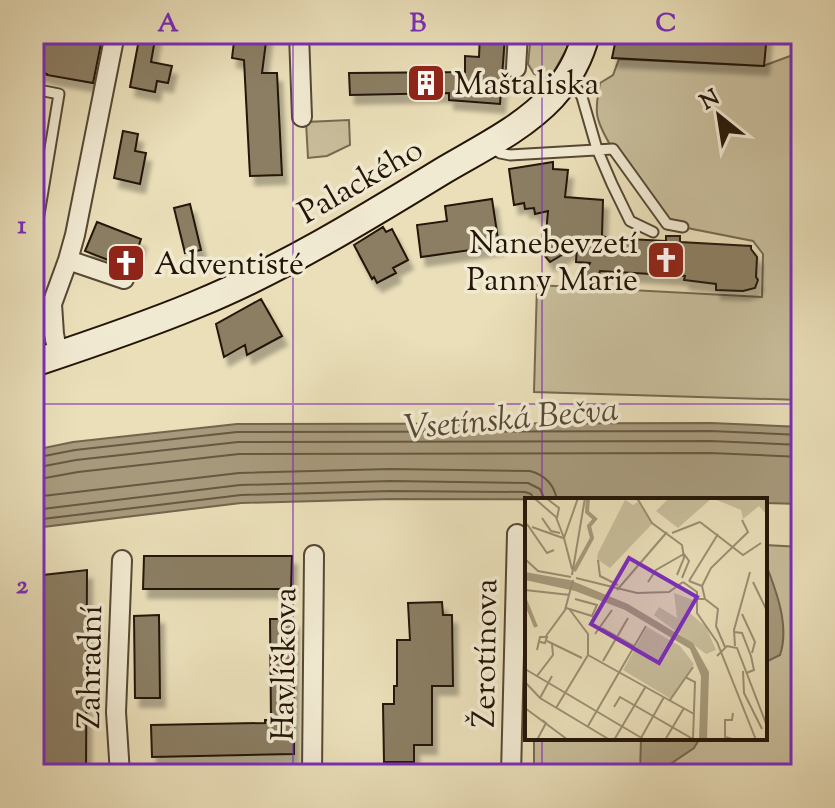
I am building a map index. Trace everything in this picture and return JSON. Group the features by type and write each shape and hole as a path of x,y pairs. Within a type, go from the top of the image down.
{"street":[{"path":"46,359 54,334 45,301 68,260 75,235 115,34"},
{"path":"299,34 302,117"},
{"path":"516,68 518,34"},
{"name":"Palackého","path":"46,359 168,316 262,275 365,218 540,108 566,80 579,58 586,34"},
{"path":"68,260 124,279"},
{"name":"Žerotínova","path":"511,774 517,534"},
{"name":"Havlíčkova","path":"312,774 314,555"},
{"name":"Zahradní","path":"120,774 116,712 122,560"}],"lane":[{"path":"566,80 582,97 597,149 630,221 653,232"},
{"path":"34,89 59,94 34,245"},
{"path":"487,144 500,153 510,155 613,149 667,224 683,227"}],"shaded area":[{"path":"531,34 570,34 567,48 550,79 534,74 528,64"},
{"path":"801,52 801,400 534,392 537,285 762,297 763,254 753,241 667,224 638,186 600,126 597,98 600,83 613,75 619,59 763,66"},
{"path":"349,120 350,145 327,156 308,158 306,122"},
{"path":"767,545 801,547 801,774 534,774 534,740 767,740"}],"water":[{"path":"711,423 801,427 801,504 767,503 767,498 391,499 241,503 34,528 34,450 73,442 237,424"},
{"path":"767,568 783,620 780,655 768,661"},
{"path":"641,740 699,740 694,748 660,771 661,774 640,774"}],"building":[{"path":"34,34 103,34 93,83 34,71"},
{"path":"140,34 156,34 151,62 172,66 168,83 157,81 155,92 130,87"},
{"path":"235,34 267,34 262,73 277,73 282,175 250,176 244,60 232,58"},
{"name":"Maštaliska","path":"480,34 505,36 500,104 449,100 449,93 350,95 349,73 465,72 465,56 479,57"},
{"path":"617,34 767,34 764,66 612,58"},
{"path":"123,131 138,134 135,151 146,153 140,184 114,178"},
{"path":"553,162 553,169 568,170 565,197 603,200 602,236 666,241 666,236 680,236 680,242 751,246 757,257 758,280 755,288 716,290 716,284 684,280 685,276 600,271 598,278 582,280 590,263 576,262 577,246 550,262 544,255 548,211 535,214 534,208 525,209 524,203 514,205 509,169"},
{"path":"492,199 499,246 421,257 417,225 447,221 445,206"},
{"path":"190,204 201,250 185,253 174,208"},
{"path":"97,222 141,239 131,269 85,251"},
{"path":"383,227 386,232 392,229 408,260 393,268 396,273 377,283 354,245"},
{"path":"261,299 282,336 247,355 245,345 224,357 216,324"},
{"path":"144,556 292,556 291,589 143,589"},
{"path":"87,570 86,774 34,774 34,576"},
{"path":"442,602 443,615 452,615 453,686 432,686 432,745 414,745 414,762 384,762 383,704 394,704 397,640 410,640 408,603"},
{"path":"159,615 160,698 135,698 134,616"},
{"path":"270,619 294,619 294,754 152,757 151,725 265,723 265,720 271,720"}],"place":[{"name":"Maštaliska","path":"426,83"},
{"name":"Nanebevzetí Panny Marie","path":"666,260"},
{"name":"Adventisté","path":"126,263"}],"water label":[{"name":"Vsetínská Bečva","path":"511,417"}]}
